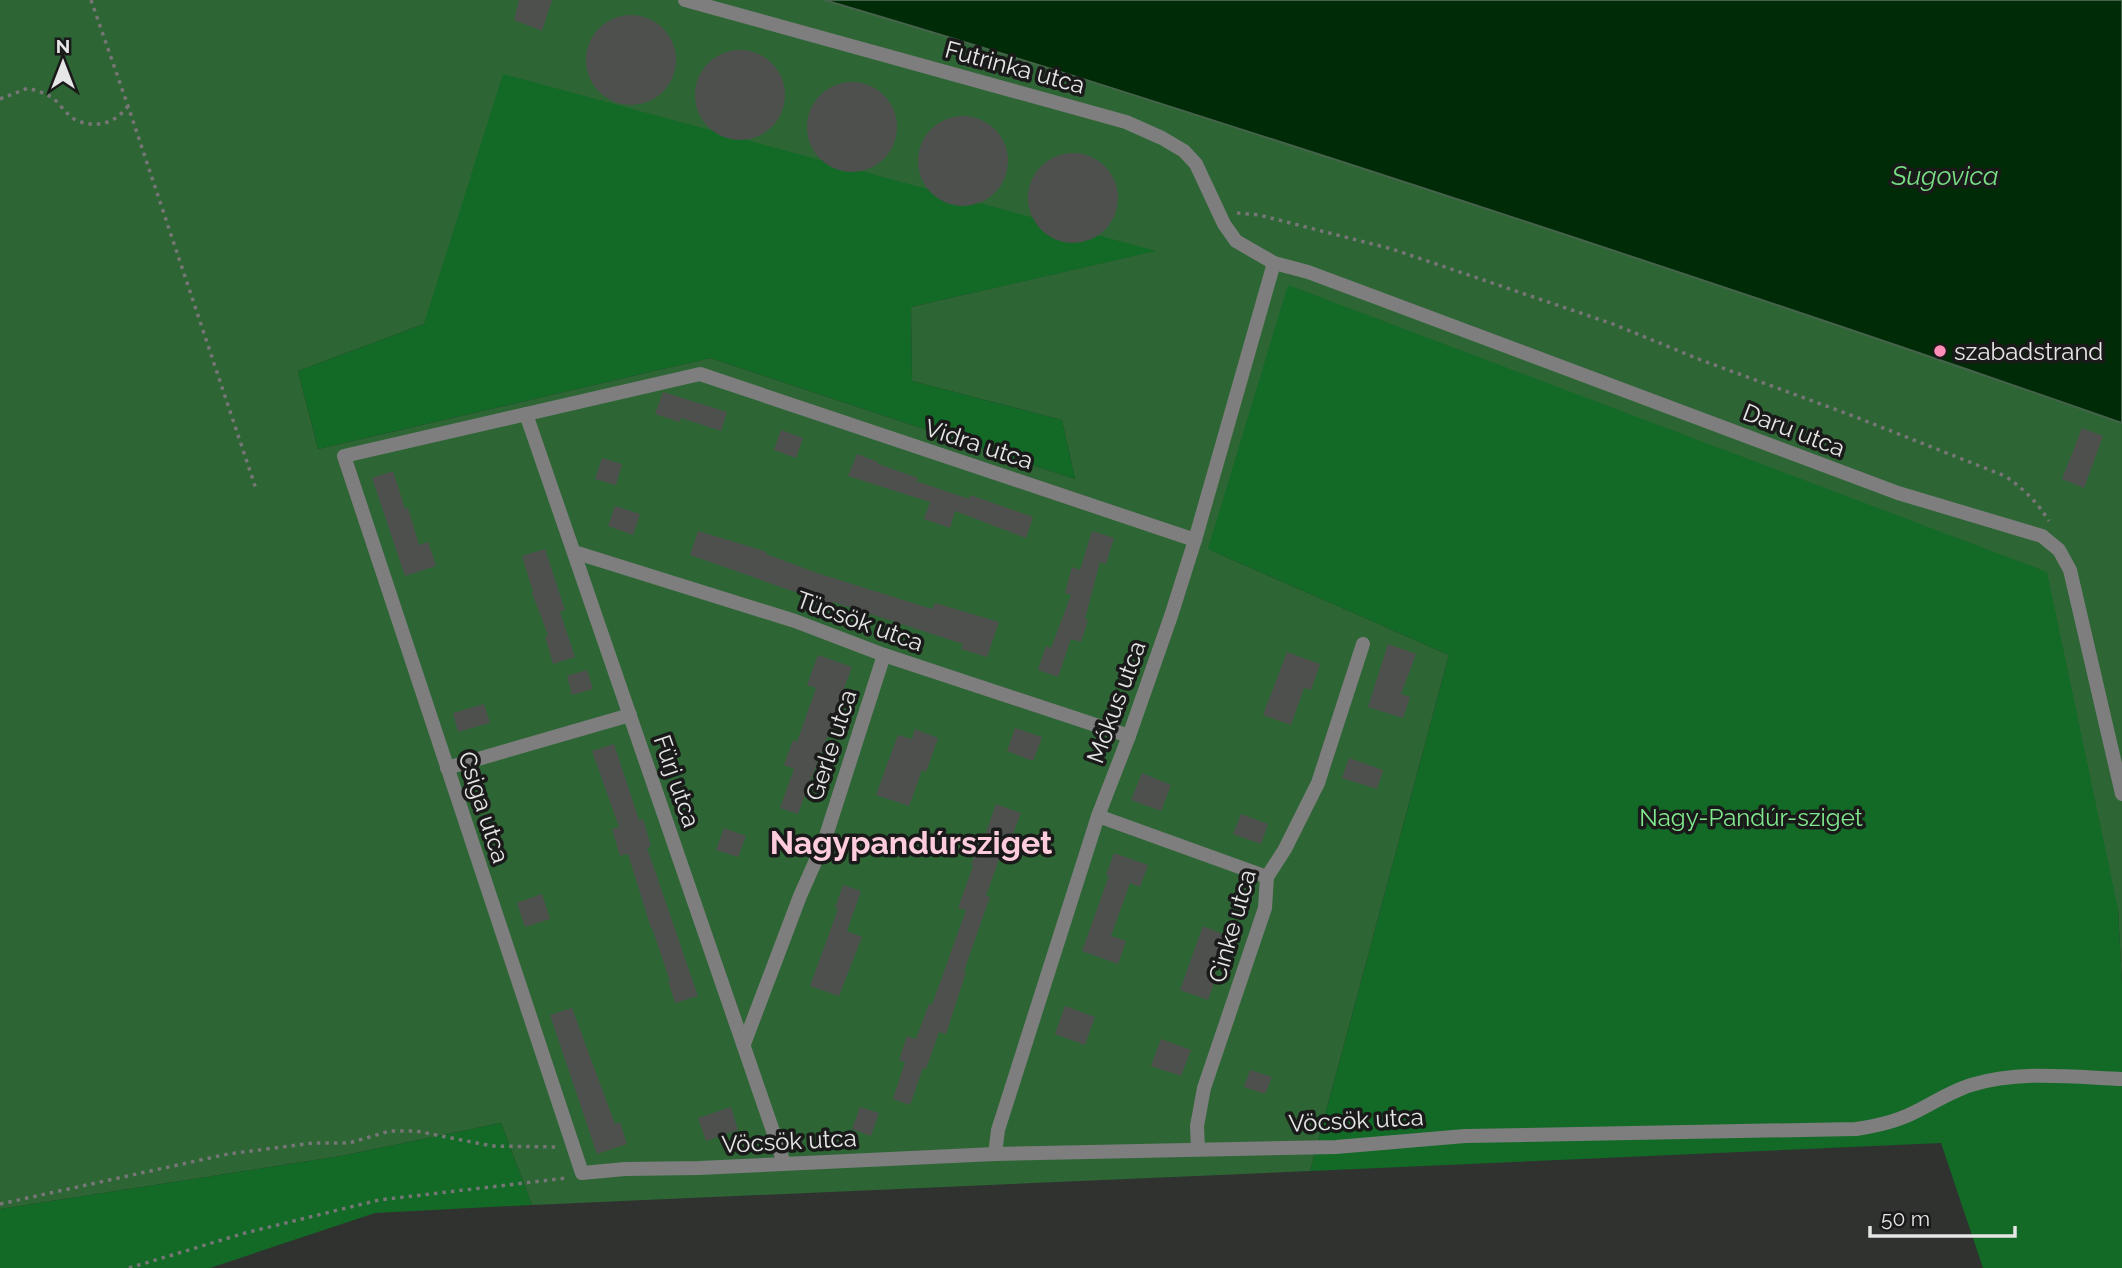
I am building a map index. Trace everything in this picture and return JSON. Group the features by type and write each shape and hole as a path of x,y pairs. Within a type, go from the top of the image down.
{"street":[{"name":"Futrinka utca","path":"685,0 1126,122 1162,138 1184,151 1196,164 1236,242 1273,263"},
{"name":"Mókus utca","path":"995,1154 998,1130 1098,816 1129,736 1195,540 1273,263"},
{"name":"Daru utca","path":"1273,263 1308,272 1898,493 2042,536 2055,547"},
{"name":"Vidra utca","path":"344,456 700,374 1195,540"},
{"name":"Fürj utca","path":"526,414 784,1164"},
{"name":"Csiga utca","path":"344,456 582,1173"},
{"path":"2055,547 2070,570 2122,794"},
{"name":"Tücsök utca","path":"574,552 796,621 884,656 1129,736"},
{"name":"Cinke utca","path":"1198,1149 1197,1126 1204,1088 1265,908 1267,877 1318,783 1363,644"},
{"name":"Gerle utca","path":"744,1044 800,896 824,842 884,656"},
{"path":"447,768 630,715"},
{"path":"1098,816 1267,877"},
{"name":"Vöcsök utca","path":"582,1173 995,1154 1336,1147 1465,1136 1856,1129 1880,1125 1910,1115 1968,1085 1993,1079 2059,1076 2122,1079"}],"path":[{"path":"90,0 256,489"},
{"path":"0,99 28,88 54,99 73,118 96,125 120,117 128,106"},
{"path":"1222,219 1240,212 1259,215 1392,249 1613,324 1701,360 1848,414 2005,476 2023,488 2039,506 2054,529 2055,547"},
{"path":"0,1204 228,1154 313,1143 349,1143 390,1131 416,1131 492,1146 574,1149"},
{"path":"129,1268 245,1233 379,1200 563,1179 582,1173"}],"shaded area":[{"path":"0,0 824,0 993,49 1524,220 2122,423 2122,984 2118,909 1208,549 1449,655 1310,1171 532,1205 501,1123 341,1156 0,1209","holes":["1154,251 911,307 912,381 1062,420 1075,479 710,358 318,449 298,371 424,324"]}],"green space":[{"path":"503,74 1156,251 911,307 912,381 1062,420 1075,479 710,358 318,449 298,371 424,324"},
{"name":"Nagy-Pandúr-sziget","path":"1288,285 2047,572 2118,909 2122,985 2122,1268 1983,1268 1941,1143 1310,1171 1449,655 1208,549"},
{"path":"501,1123 532,1205 375,1213 210,1268 0,1268 0,1209 341,1156"}],"water":[{"name":"Sugovica","path":"824,0 2122,0 2122,423 1835,324 1451,197 1090,81"}],"building":[{"path":"519,0 552,0 542,31 514,20"},
{"path":"631,15 648,18 663,28 673,43 676,60 673,77 663,92 648,102 631,105 614,102 599,92 589,77 586,60 589,43 599,28 614,18"},
{"path":"731,50 749,50 765,57 778,70 785,86 785,104 778,120 765,133 749,140 731,140 715,133 702,120 695,104 695,86 702,70 715,57"},
{"path":"843,82 861,82 877,89 890,102 897,118 897,136 890,152 877,165 861,172 843,172 827,165 814,152 807,136 807,118 814,102 827,89"},
{"path":"954,116 972,116 988,123 1001,136 1008,152 1008,170 1001,186 988,199 972,206 954,206 938,199 925,186 918,170 918,152 925,136 938,123"},
{"path":"1064,153 1082,153 1098,160 1111,173 1118,189 1118,207 1111,223 1098,236 1082,243 1064,243 1048,236 1035,223 1028,207 1028,189 1035,173 1048,160"},
{"path":"663,392 727,412 721,431 681,418 680,422 655,414"},
{"path":"2082,428 2103,436 2084,488 2062,479"},
{"path":"781,430 803,438 796,458 774,450"},
{"path":"857,454 918,478 916,481 969,499 970,495 1033,517 1026,538 955,511 950,528 924,519 930,502 848,476"},
{"path":"602,458 622,464 616,485 595,479"},
{"path":"393,471 419,545 428,542 436,566 405,576 372,478"},
{"path":"615,506 640,514 633,535 608,526"},
{"path":"698,531 767,552 766,554 817,573 932,609 935,603 999,622 987,657 961,649 963,644 792,591 690,555"},
{"path":"1092,531 1114,538 1106,564 1100,562 1081,642 1071,639 1058,677 1038,670 1046,646 1051,648 1071,595 1065,593 1072,567 1080,570"},
{"path":"545,549 565,610 560,612 575,657 553,664 545,636 548,635 522,556"},
{"path":"1388,644 1416,654 1401,694 1410,697 1403,718 1368,707"},
{"path":"1287,652 1320,664 1311,690 1304,688 1291,725 1263,715"},
{"path":"818,655 852,667 835,712 839,714 830,738 827,737 798,814 780,808 794,769 784,765 793,740 797,742 816,688 807,685"},
{"path":"587,670 593,689 572,695 567,676"},
{"path":"484,704 490,723 458,732 453,713"},
{"path":"1015,728 1042,737 1033,761 1007,751"},
{"path":"915,729 938,738 926,772 922,770 909,806 876,795 898,735 912,739"},
{"path":"614,744 639,820 643,819 651,846 647,848 698,996 675,1003 628,854 620,856 612,829 619,827 592,751"},
{"path":"1349,758 1383,770 1377,789 1342,778"},
{"path":"1142,773 1171,785 1161,811 1131,800"},
{"path":"996,804 1021,813 1012,836 1008,834 986,896 990,897 964,971 966,972 946,1034 939,1032 910,1105 893,1099 905,1062 899,1060 907,1036 916,1039 929,1004 932,1005 966,910 958,908 973,866 971,865"},
{"path":"1241,814 1268,824 1261,844 1233,834"},
{"path":"724,828 746,836 738,857 716,850"},
{"path":"1114,853 1148,865 1140,887 1130,883 1111,936 1126,941 1118,964 1082,951 1109,876 1106,875"},
{"path":"843,885 861,891 847,931 862,937 839,996 810,986 838,909 835,908"},
{"path":"542,894 550,919 525,927 517,903"},
{"path":"1203,926 1225,935 1212,973 1217,975 1208,1000 1180,990"},
{"path":"1065,1006 1095,1017 1085,1045 1055,1034"},
{"path":"572,1008 615,1124 620,1122 627,1144 597,1154 550,1015"},
{"path":"1161,1039 1191,1050 1181,1076 1151,1066"},
{"path":"1250,1070 1272,1077 1265,1094 1244,1087"},
{"path":"731,1107 738,1130 706,1141 698,1118"},
{"path":"860,1107 879,1113 871,1136 852,1129"}],"place":[{"name":"szabadstrand","path":"1940,351"}],"district":[{"name":"Nagypandúrsziget","path":"911,842"}]}
